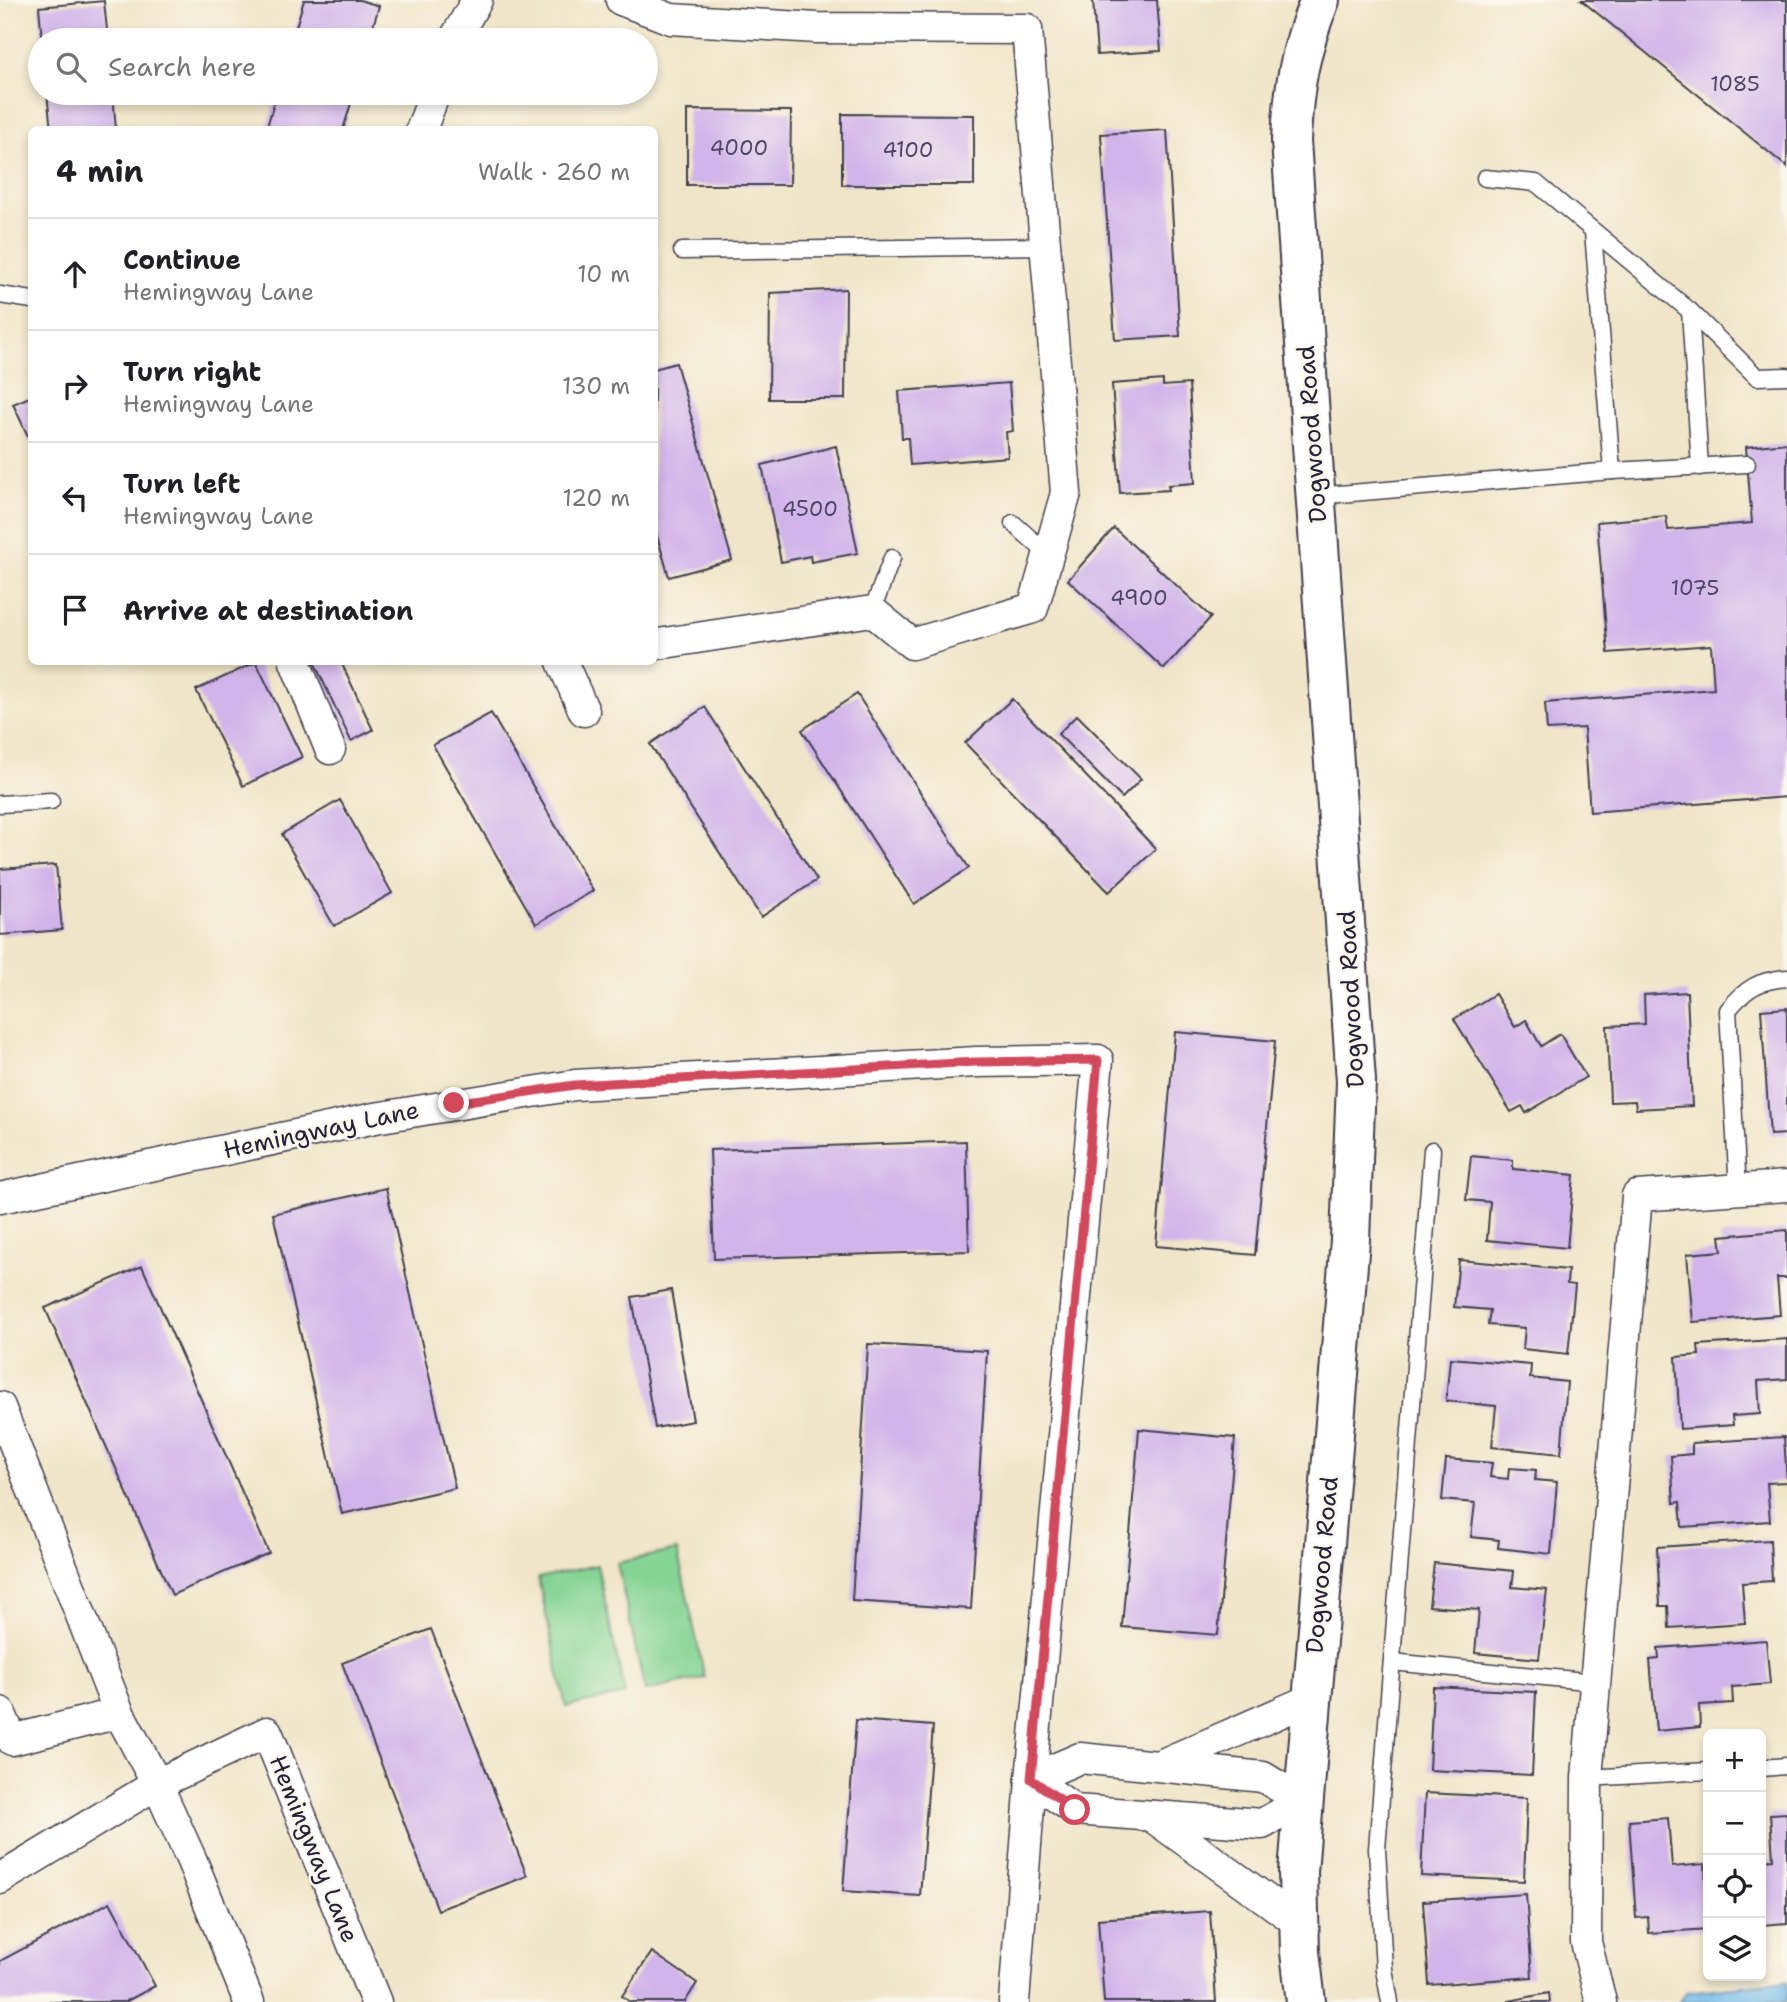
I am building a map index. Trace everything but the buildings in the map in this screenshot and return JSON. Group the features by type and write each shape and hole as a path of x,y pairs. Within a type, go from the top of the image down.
{"street":[{"path":"461,28 477,0"},
{"path":"621,0 671,19 817,28 1027,29 1066,493 1050,556 1032,608 912,644 872,611 658,644"},
{"name":"Dogwood Road","path":"1306,2002 1298,1872 1350,1240 1356,1081 1291,141 1293,91 1300,55 1320,0"},
{"path":"423,126 430,105"},
{"path":"296,665 330,749"},
{"path":"563,665 584,711"},
{"name":"Hemingway Lane","path":"0,1198 388,1116 575,1085 976,1062 1098,1060 1031,1779 1014,2002"},
{"path":"1601,2002 1586,1942 1587,1778 1637,1196 1787,1186"},
{"path":"0,1406 119,1713 157,1784 248,2002"},
{"path":"1157,1766 1311,1699"},
{"path":"0,1712 12,1740 119,1713"},
{"name":"Hemingway Lane","path":"0,1879 157,1784 267,1732 376,2002"},
{"path":"1080,1758 1263,1777 1303,1801 1262,1824 1075,1810 1031,1779 1080,1758"},
{"path":"1151,1815 1300,1923"}],"lane":[{"path":"1485,178 1536,183 1690,311 1757,377 1787,376"},
{"path":"1593,231 1612,471"},
{"path":"682,251 1046,246"},
{"path":"0,295 28,299"},
{"path":"1690,311 1700,467"},
{"path":"1316,496 1612,471 1747,464"},
{"path":"1013,523 1050,556"},
{"path":"872,611 892,558"},
{"path":"0,804 51,801"},
{"path":"1738,1190 1728,1010 1745,989 1766,980 1787,978"},
{"path":"1390,2002 1384,1969 1377,1849 1432,1150"},
{"path":"1392,1662 1595,1682"},
{"path":"1766,1768 1787,1766"},
{"path":"1587,1778 1703,1771"}],"green space":[{"path":"677,1550 705,1678 645,1691 617,1563"},
{"path":"597,1565 625,1694 566,1707 538,1578"}],"water":[{"path":"1787,1981 1787,2002 1680,2002 1686,1992"}],"route":[{"path":"454,1103 575,1085 976,1062 1098,1060 1031,1779 1075,1810"}]}
